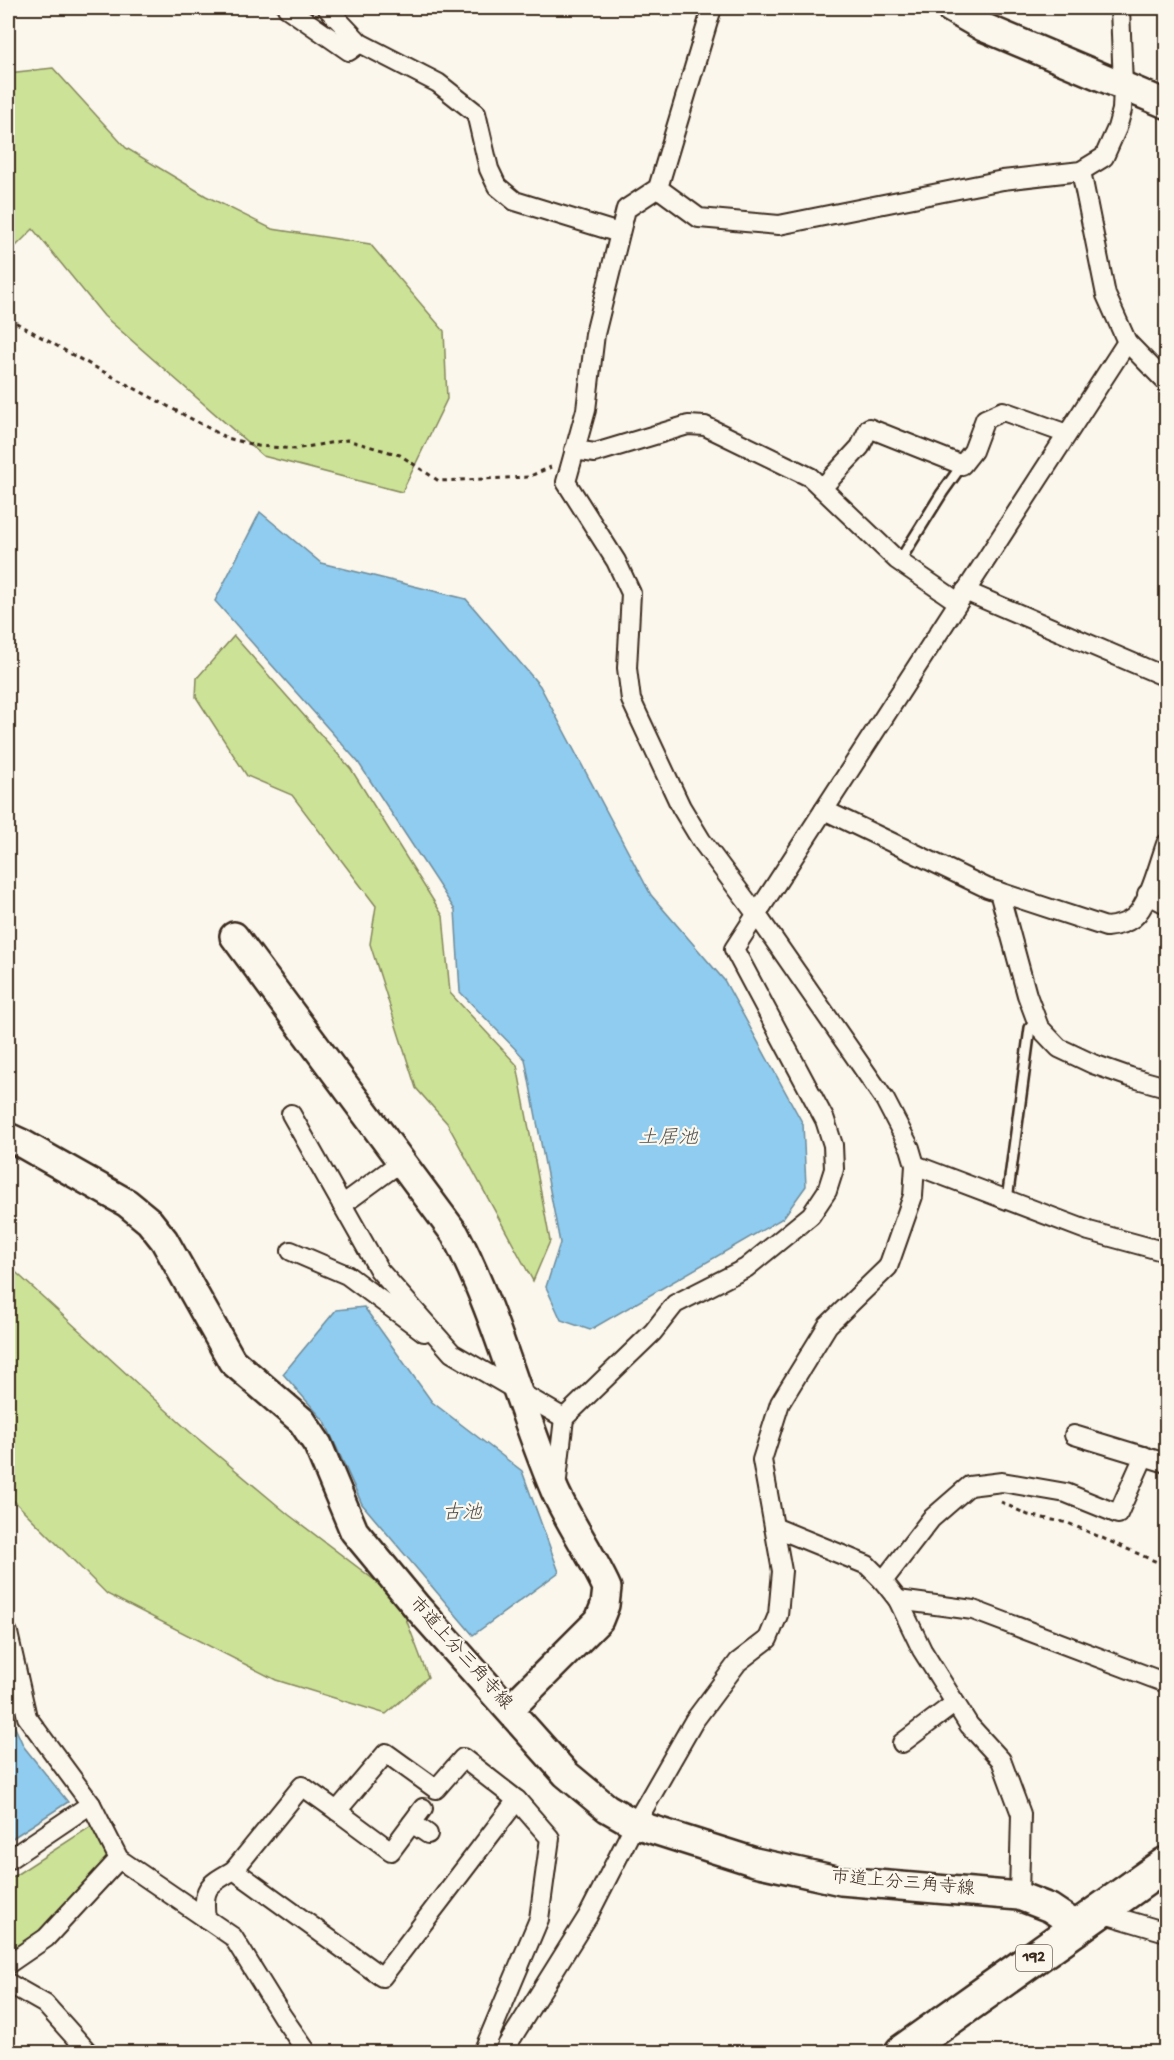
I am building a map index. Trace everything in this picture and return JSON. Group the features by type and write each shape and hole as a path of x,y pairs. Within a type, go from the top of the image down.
{"highway":[{"name":"192","path":"902,2052 1167,1864"}],"street":[{"path":"287,8 349,51 360,43"},
{"path":"327,8 360,43 438,83 476,113 489,169 497,186 515,201 619,233"},
{"path":"503,2052 588,1916 635,1824 694,1721 738,1662 768,1640 778,1615 782,1571 762,1460 780,1403 828,1325 888,1267 913,1196 915,1166 910,1148 885,1100 757,915 701,840 681,807 631,700 627,668 631,593 616,561 566,482 586,410 595,334 626,209 658,188 712,8"},
{"path":"950,8 983,27 1167,104"},
{"path":"658,188 699,218 779,225 1003,180 1081,171 1104,157 1122,110 1120,8"},
{"path":"1081,171 1106,295 1127,342 1167,382"},
{"path":"556,1493 564,1418 653,1332 675,1304 746,1268 811,1215 827,1191 834,1169 833,1145 825,1120 734,949 1127,342"},
{"path":"822,488 860,447 869,428 962,465 973,451 985,419 1003,411 1067,434"},
{"path":"573,454 595,453 688,425 705,426 810,477 899,562 962,597 1167,677"},
{"path":"824,810 999,892 1106,927 1120,925 1134,917 1142,908 1167,844"},
{"path":"999,892 1038,1027 1059,1048 1093,1064 1167,1087"},
{"path":"1148,894 1167,904"},
{"path":"234,936 455,1234 472,1266 556,1493 607,1588 605,1605 599,1620 510,1709"},
{"path":"291,1114 379,1270 452,1353"},
{"name":"市道上分三角寺線","path":"8,1137 127,1203 149,1221 164,1240 231,1361 302,1422 313,1437 354,1531 417,1607 566,1774 607,1808 635,1824 755,1862 841,1881 1019,1896 1087,1919"},
{"path":"342,1205 402,1161"},
{"path":"915,1166 1089,1231 1167,1252"},
{"path":"291,1251 347,1275 452,1353 564,1418"},
{"path":"1074,1435 1167,1463"},
{"path":"884,1581 931,1519 969,1486 1002,1482 1066,1493 1118,1514 1144,1456"},
{"path":"774,1527 867,1565 884,1581 898,1600 922,1650 969,1725 1001,1760 1021,1814 1019,1896"},
{"path":"898,1600 973,1610 1167,1683"},
{"path":"8,1633 27,1717 91,1804 119,1859 233,1937 307,2052"},
{"path":"902,1743 955,1703"},
{"path":"337,1811 386,1753 436,1789 463,1758 517,1800 550,1838 539,1919 483,2052"},
{"path":"206,1919 204,1901 210,1885 234,1870 302,1786 391,1851 423,1808"},
{"path":"234,1870 382,1977 517,1800"},
{"path":"8,1860 91,1804"},
{"path":"412,1823 428,1834"},
{"path":"8,1964 46,1938 119,1859"},
{"path":"1087,1919 1167,1932"},
{"path":"8,1983 45,2004 88,2052"}],"lane":[{"path":"899,562 962,465"},
{"path":"1007,1200 1030,1028 1036,1020"}],"path":[{"path":"8,318 227,438 258,446 296,449 347,440 400,455 439,481 528,477 573,454"},
{"path":"969,1486 1028,1515 1068,1523 1167,1566"}],"green space":[{"path":"53,68 126,148 206,196 272,229 370,244 444,331 447,399 402,492 263,456 104,316 33,229 8,254 8,73"},
{"path":"234,636 351,769 443,916 450,993 517,1065 550,1241 533,1281 447,1123 416,1088 370,944 376,906 292,795 247,776 196,697 197,678"},
{"path":"8,1265 190,1432 289,1515 398,1598 428,1677 386,1714 276,1680 107,1594 8,1495"},
{"path":"96,1823 114,1859 44,1936 8,1960 8,1880"}],"water":[{"name":"土居池","path":"260,512 321,563 466,599 540,686 651,895 724,980 803,1124 806,1186 783,1218 590,1330 561,1320 546,1287 560,1243 525,1059 460,992 455,910 358,762 215,601"},
{"name":"古池","path":"364,1307 432,1402 522,1471 559,1572 473,1635 362,1504 325,1422 283,1374 336,1310"},
{"path":"8,1712 24,1747 68,1802 8,1841"}]}
